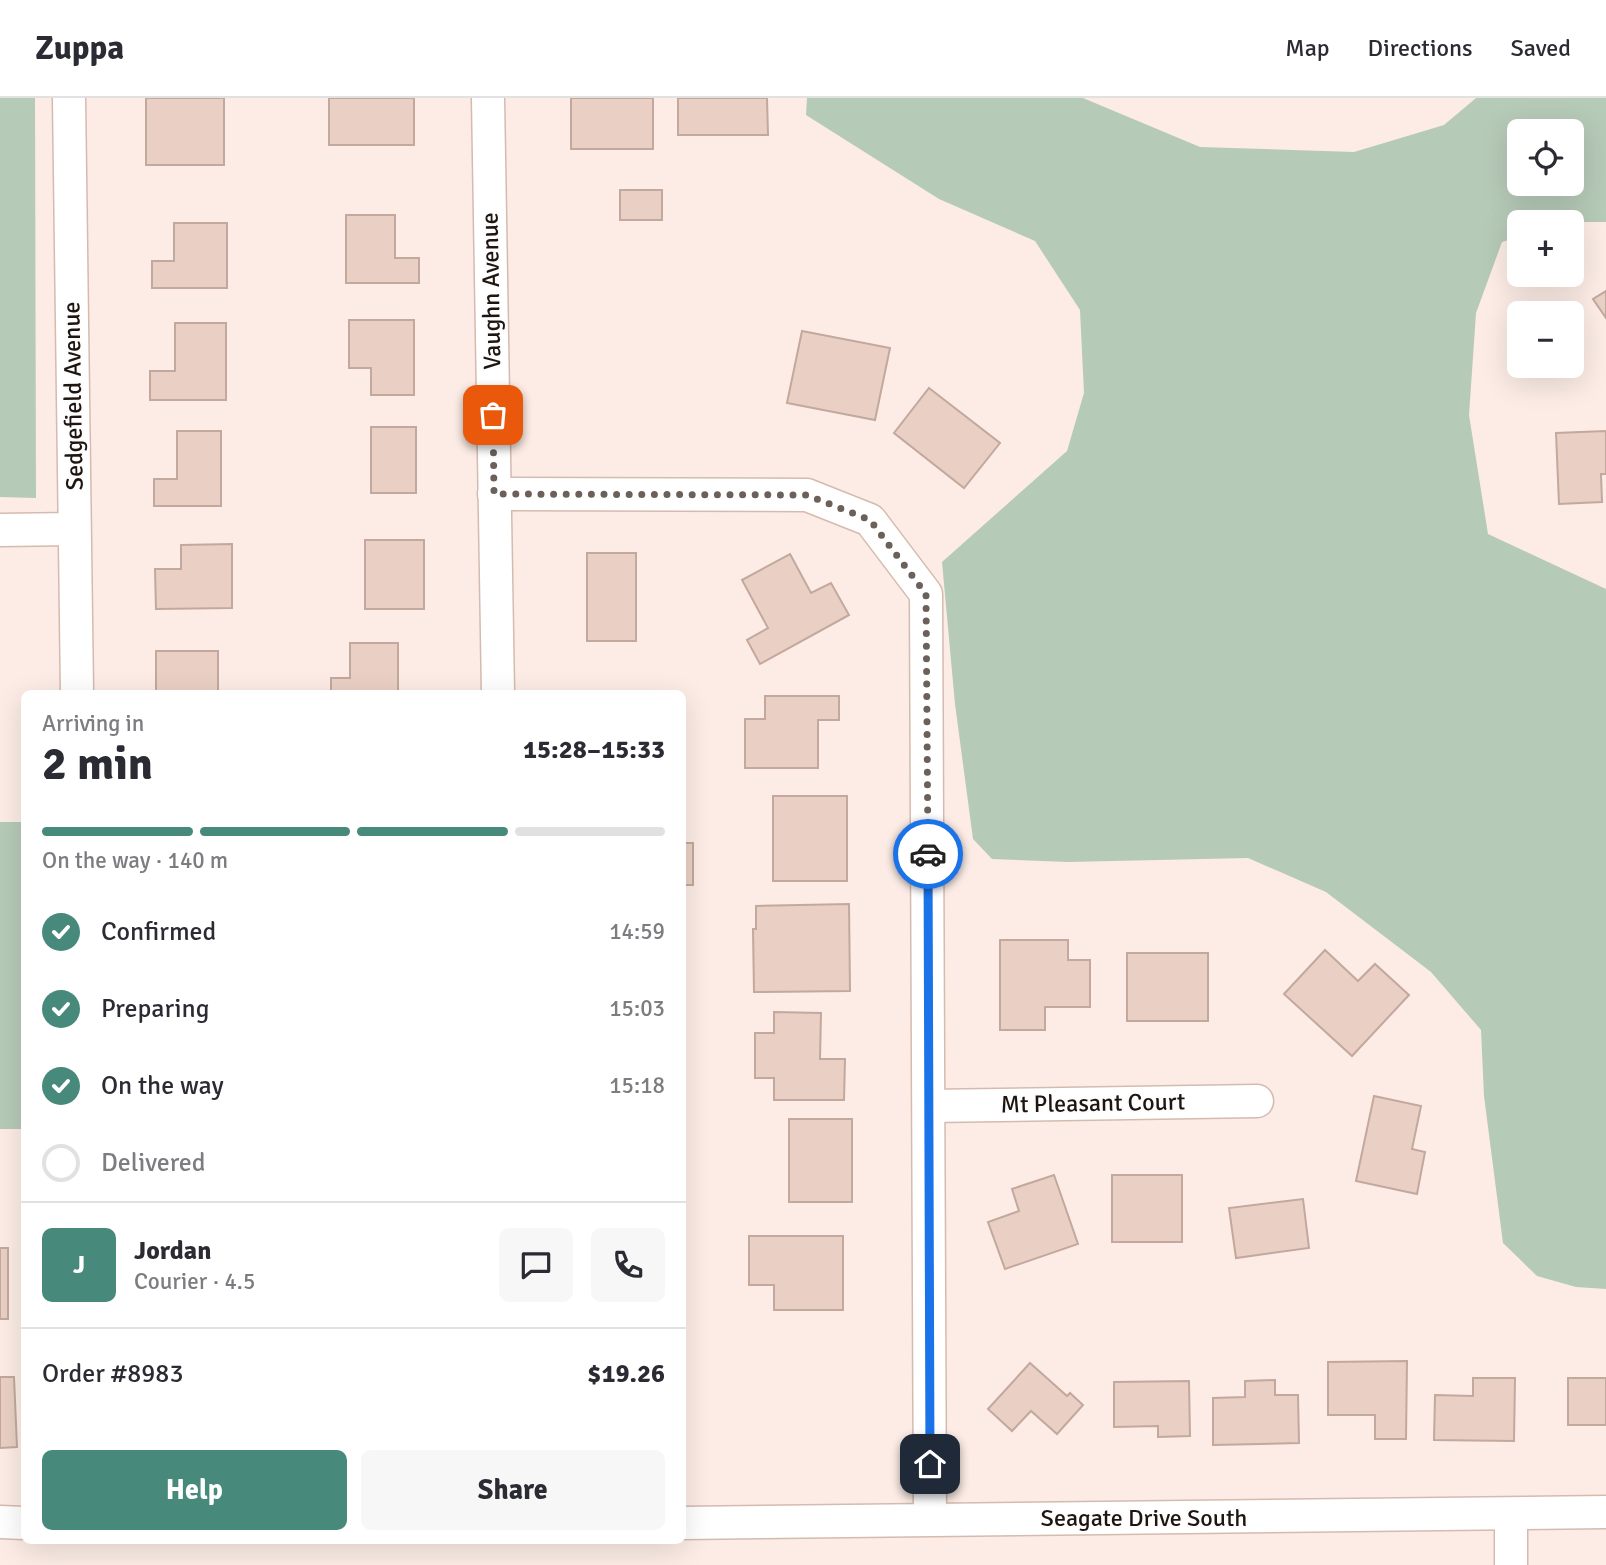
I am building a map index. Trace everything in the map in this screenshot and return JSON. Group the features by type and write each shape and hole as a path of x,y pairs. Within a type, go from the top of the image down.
{"street":[{"name":"Sedgefield Avenue","path":"69,98 77,690"},
{"name":"Vaughn Avenue","path":"488,98 498,690"},
{"path":"494,494 807,495 870,520 926,594 930,1519"},
{"path":"0,530 74,530"},
{"name":"Mt Pleasant Court","path":"929,1106 1257,1101"},
{"name":"Seagate Drive South","path":"686,1523 1606,1513"},
{"path":"1511,1514 1511,1565"},
{"path":"0,1522 21,1523"}],"green space":[{"path":"0,98 35,98 36,498 0,497"},
{"path":"807,98 1083,98 1200,147 1354,152 1444,125 1476,98 1606,98 1606,222 1584,222 1584,210 1507,210 1507,241 1502,242 1476,313 1469,415 1488,534 1606,589 1606,1289 1576,1287 1537,1276 1503,1243 1484,1096 1481,1030 1431,972 1326,892 1248,858 1068,862 992,859 973,839 955,704 942,562 1067,451 1084,393 1080,310 1035,241 939,199 806,115"},
{"path":"0,822 21,822 21,1129 0,1129"}],"building":[{"path":"146,98 224,98 224,165 146,165"},
{"path":"329,98 414,98 414,145 329,145"},
{"path":"571,98 653,98 653,149 571,149"},
{"path":"678,98 767,98 768,135 678,135"},
{"path":"620,190 662,190 662,220 620,220"},
{"path":"346,215 395,215 395,258 419,258 419,283 346,283"},
{"path":"174,223 227,223 227,288 152,288 152,261 174,261"},
{"path":"1606,291 1606,318 1593,299"},
{"path":"349,320 414,320 414,395 371,395 371,368 349,368"},
{"path":"175,323 226,323 226,400 150,400 150,371 175,371"},
{"path":"802,331 890,348 875,420 787,403"},
{"path":"929,388 1000,443 964,488 894,433"},
{"path":"371,427 416,427 416,493 371,493"},
{"path":"177,431 221,431 221,506 154,506 154,479 177,479"},
{"path":"1606,431 1606,474 1601,474 1602,502 1559,504 1556,433"},
{"path":"365,540 424,540 424,609 365,609"},
{"path":"232,544 232,608 156,609 155,569 181,569 181,545"},
{"path":"587,553 636,553 636,641 587,641"},
{"path":"790,554 811,593 831,583 849,615 760,664 747,640 768,628 742,580"},
{"path":"350,643 398,643 398,690 331,690 331,678 350,678"},
{"path":"156,651 218,651 218,690 156,690"},
{"path":"765,696 839,696 839,720 818,720 818,768 745,768 745,719 765,719"},
{"path":"773,796 847,796 847,881 773,881"},
{"path":"686,843 693,843 693,885 686,885"},
{"path":"849,904 850,991 754,992 753,929 756,929 756,906"},
{"path":"1000,940 1068,940 1068,960 1090,960 1090,1007 1045,1007 1045,1030 1000,1030"},
{"path":"1325,950 1358,981 1375,964 1409,995 1352,1056 1284,994"},
{"path":"1127,953 1208,953 1208,1021 1127,1021"},
{"path":"774,1012 821,1013 820,1059 845,1059 844,1100 774,1100 774,1078 755,1078 755,1033 774,1033"},
{"path":"1374,1096 1421,1106 1412,1149 1425,1152 1417,1194 1356,1181"},
{"path":"789,1119 852,1119 852,1202 789,1202"},
{"path":"1054,1175 1078,1244 1005,1269 988,1222 1019,1211 1012,1189"},
{"path":"1112,1175 1182,1175 1182,1242 1112,1242"},
{"path":"1303,1199 1309,1248 1236,1258 1229,1208"},
{"path":"749,1236 843,1236 843,1310 774,1310 774,1285 749,1285"},
{"path":"0,1248 8,1248 8,1319 0,1319"},
{"path":"1407,1361 1406,1439 1375,1439 1375,1415 1328,1415 1328,1362"},
{"path":"1030,1363 1067,1396 1070,1393 1083,1405 1057,1434 1031,1411 1012,1431 988,1409"},
{"path":"0,1377 14,1377 17,1447 0,1448"},
{"path":"1473,1378 1515,1378 1514,1441 1434,1440 1435,1395 1473,1396"},
{"path":"1568,1378 1606,1378 1606,1425 1568,1425"},
{"path":"1275,1380 1275,1395 1298,1395 1299,1443 1213,1445 1213,1398 1245,1397 1245,1381"},
{"path":"1189,1381 1190,1436 1158,1437 1158,1426 1114,1427 1114,1382"}],"way so far":[{"path":"493,415 494,494 807,495 870,520 926,594 928,854"}],"route":[{"path":"928,854 930,1464"}]}
